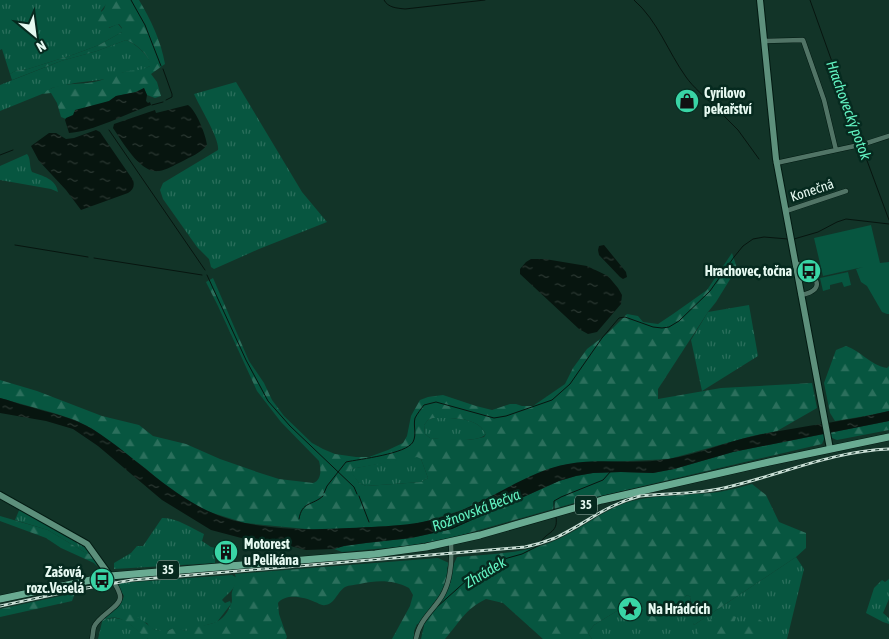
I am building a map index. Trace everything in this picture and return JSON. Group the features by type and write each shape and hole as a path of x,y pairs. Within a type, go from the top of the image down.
{"main road":[{"name":"35","path":"0,599 110,576 411,550 452,542 602,500 830,449 889,438"}],"street":[{"path":"760,0 776,163 830,449"},
{"path":"764,41 803,40 824,100 836,150"},
{"path":"776,163 889,136"},
{"name":"Konečná","path":"786,211 846,191"},
{"path":"796,263 813,276 818,283 814,291 801,295"},
{"path":"0,495 87,544 110,576 119,592 120,598 118,604 104,615 94,627 92,639"},
{"path":"416,639 417,632 423,621 443,594 449,576 452,542"}],"green space":[{"path":"0,0 107,0 101,11 109,28 118,24 123,30 99,45 10,74 2,49 0,50"},
{"path":"107,0 139,0 158,39 163,55 165,64 151,74 157,82 161,96 155,98 147,95 144,88 136,92 116,96 109,101 66,119 61,117 57,103 51,93 42,94 54,87 94,82 121,73 146,68 150,66 150,62 145,54 134,44 126,40 97,51 61,61 12,80 10,74 99,45 122,32 119,24 102,30 94,25 94,19 104,9"},
{"path":"126,40 144,53 151,64 150,66 140,71 124,72 107,79 52,88 0,111 0,85 61,61 97,51"},
{"path":"236,82 302,192 327,222 214,269 211,267 209,259 197,247 163,199 160,190 163,183 218,150 213,131 194,94"},
{"path":"27,154 32,172 52,181 58,192 51,189 0,180 0,166"},
{"path":"871,225 880,263 889,262 889,314 882,312 867,286 861,282 856,269 863,267 823,276 814,238"},
{"path":"732,253 737,268 658,389 658,399 721,388 812,383 817,408 777,431 669,459 568,464 549,469 462,510 414,525 317,530 245,523 203,510 172,491 145,468 91,428 54,413 0,398 0,380 37,391 102,416 139,425 153,436 186,444 220,459 260,473 279,479 313,483 319,477 319,461 281,422 257,391 206,282 213,278 249,361 264,383 272,400 284,416 312,443 335,454 356,457 369,457 403,443 407,436 411,416 420,400 428,397 443,395 492,410 510,404 533,406 565,384 573,368 587,349 608,333 627,314 638,316 643,322 658,324 707,290","holes":["433,418 455,418 470,421 482,428 486,434 484,437 470,440 430,438 425,434 424,425","417,457 421,459 428,478 421,482 366,486 359,483 350,470"]},
{"path":"848,272 851,285 844,287 842,282 830,285 830,289 823,291 820,278"},
{"path":"749,305 758,356 702,391 691,340 708,312"},
{"path":"846,346 857,351 875,364 887,368 889,366 889,411 835,421 830,413 824,383 836,350"},
{"path":"433,418 455,418 470,421 482,428 486,434 482,437 468,440 430,438 425,434 424,425"},
{"path":"889,421 889,430 837,440 832,438 824,439 822,444 592,498 451,538 407,546 342,552 334,549 344,546 411,538 452,529 559,481 576,476 593,473 653,473 733,452"},
{"path":"417,456 421,459 428,478 421,482 366,486 359,483 349,470 351,469"},
{"path":"752,484 766,495 779,522 806,533 806,548 796,557 694,625 689,615 691,597 687,595 666,620 660,622 645,619 625,606 594,625 588,633 592,639 543,639 503,603 486,599 467,612 445,639 421,639 424,626 417,624 414,631 414,639 392,639 410,606 413,595 409,588 403,585 379,581 345,587 334,600 325,605 301,597 290,597 281,600 278,603 279,614 287,637 286,639 148,639 121,619 115,617 102,622 101,619 108,614 128,614 136,616 155,630 167,631 176,628 186,631 212,624 222,618 232,603 235,574 438,558 449,563 447,569 452,568 457,557 531,549 554,541 611,509 632,501 653,497 719,492"},
{"path":"20,508 84,544 91,554 86,553 48,530 15,520"},
{"path":"0,516 48,530 86,553 91,554 98,567 94,563 61,548 46,538 0,521"},
{"path":"162,518 178,521 204,534 202,541 216,548 215,563 114,569 114,563 131,553 137,546 143,546"},
{"path":"796,557 804,569 787,639 592,639 588,633 594,625 625,606 636,613 678,606 687,595 691,597 689,611 694,625"},
{"path":"232,575 237,578 235,585 222,600 225,603 230,601 231,604 217,622 186,631 174,629 161,631 153,629 147,623 108,614 123,599 124,596 118,586 121,583"},
{"path":"889,579 889,599 883,613 889,618 889,624 866,613 874,588 882,580 885,582"},
{"path":"75,593 72,601 0,617 0,609"},
{"path":"723,612 736,617 729,639 700,639 697,633 701,626"},
{"path":"755,617 766,626 772,639 741,639 745,626"},
{"path":"115,618 125,620 148,639 98,639 102,622"}],"water":[{"path":"144,88 147,95 146,101 150,102 151,105 99,126 69,133 65,120 73,115 75,110 109,101 116,96 136,92"},
{"path":"188,105 200,123 207,145 195,155 165,170 152,171 145,168 127,149 113,128 114,124 155,110 156,113"},
{"path":"96,130 100,132 133,180 134,186 128,193 81,210 66,190 39,161 31,146 49,133 56,133 66,139"},
{"path":"604,245 626,272 627,277 623,279 620,277 599,255 599,246"},
{"path":"531,259 545,259 587,266 608,276 622,295 621,304 597,332 588,334 579,329 520,274 520,269"},
{"name":"Rožnovská Bečva","path":"0,398 61,416 94,430 184,497 223,517 245,523 297,529 379,527 422,522 465,509 528,477 554,467 580,462 656,461 668,459 690,455 754,436 889,411 889,421 733,452 653,473 593,473 576,476 559,481 452,529 411,538 344,546 334,549 306,550 266,540 245,539 211,530 162,500 98,446 73,429 46,421 0,413"}],"waterway":[{"path":"131,0 145,25 161,66"},
{"path":"384,0 390,6 405,9 485,0"},
{"path":"634,0 650,17 686,77 713,105"},
{"name":"Hrachovecký potok","path":"810,0 861,143"},
{"path":"163,69 172,94 172,97 166,100"},
{"path":"152,105 163,102"},
{"path":"717,109 738,130 759,159"},
{"path":"109,130 205,270"},
{"name":"Hrachovecký potok","path":"862,147 889,220"},
{"path":"0,155 13,150"},
{"path":"794,239 818,232 846,219 889,224"},
{"path":"324,493 327,486 346,462 392,453 409,446 414,439 415,418 424,405 436,402 494,418 506,416 552,400 570,384 602,338 619,318 625,317 653,327 669,327 679,321 710,291 743,246 753,239 764,237 788,239"},
{"path":"15,245 88,257"},
{"path":"94,258 202,275"},
{"path":"207,275 246,360 268,401 290,426 354,487 357,494"},
{"name":"Zhrádek","path":"554,510 554,501 603,480 611,471"},
{"path":"299,519 300,513 305,506 323,496"},
{"path":"359,496 369,522"},
{"name":"Zhrádek","path":"437,607 467,580 497,561 522,554 540,545 555,527 556,517"}],"railway":[{"path":"0,606 132,580 525,547 555,538 616,504 640,496 721,489 829,458 889,449"}],"place":[{"name":"Cyrilovo pekařství","path":"687,101"},
{"name":"Hrachovec, točna","path":"809,271"},
{"name":"Motorest u Pelikána","path":"226,552"},
{"name":"Zašová, rozc.Veselá","path":"102,580"},
{"name":"Na Hrádcích","path":"630,609"}]}
